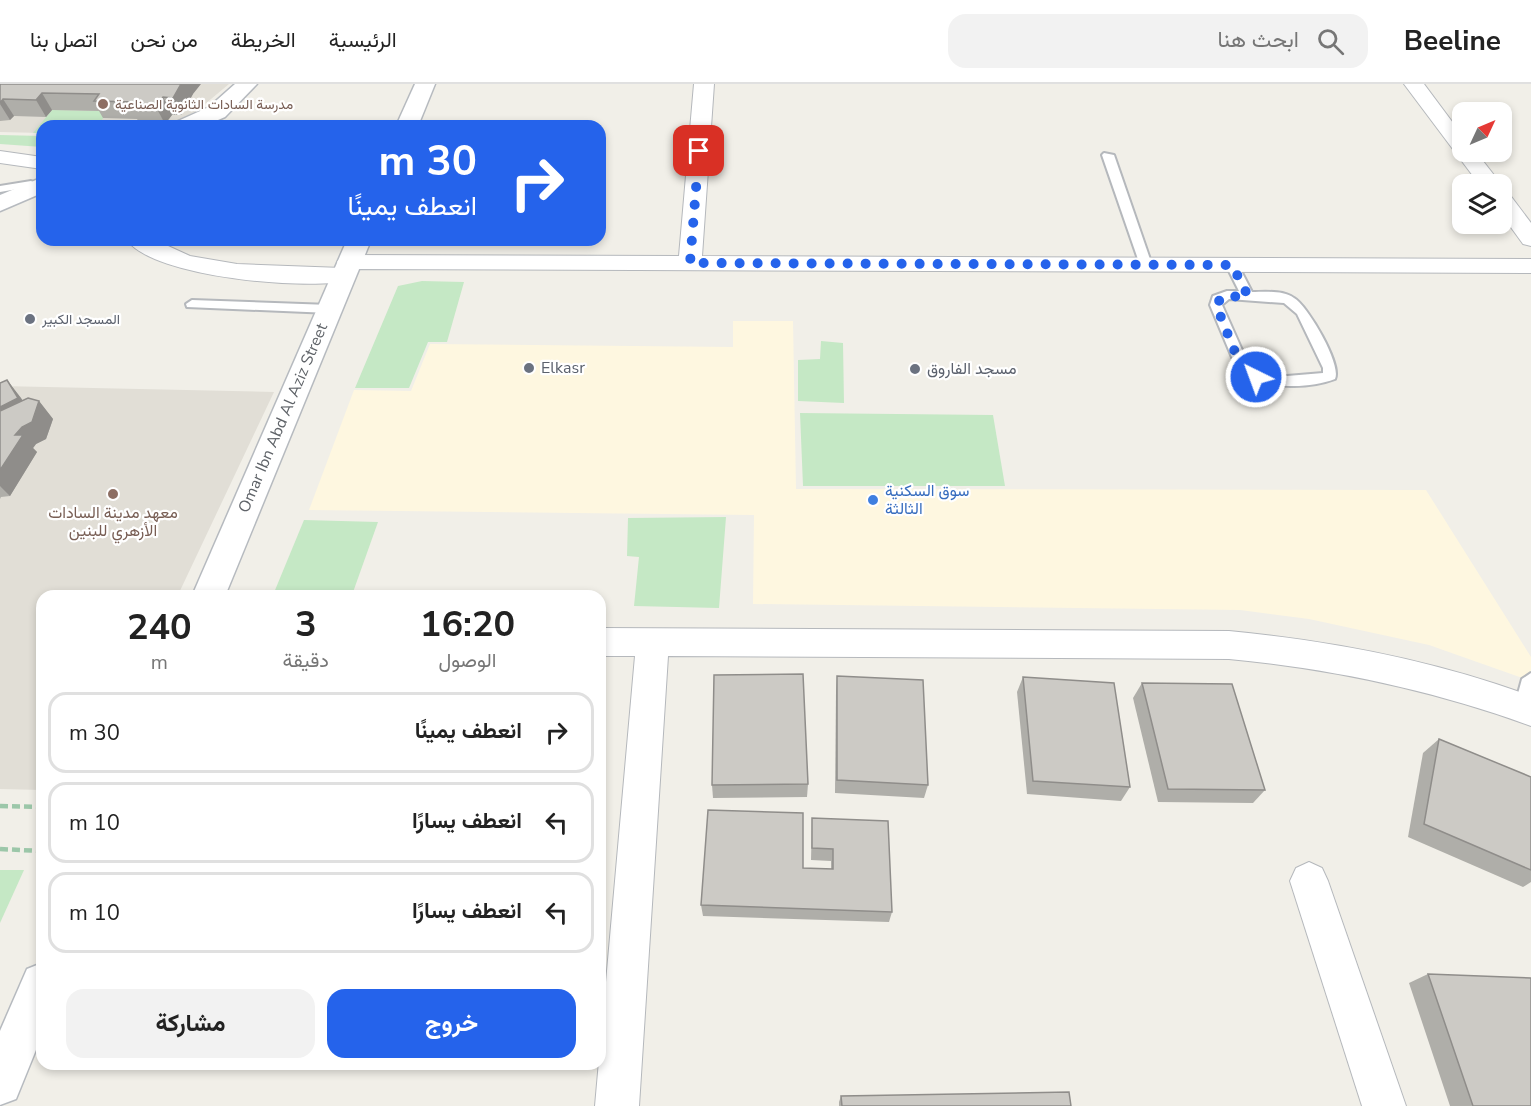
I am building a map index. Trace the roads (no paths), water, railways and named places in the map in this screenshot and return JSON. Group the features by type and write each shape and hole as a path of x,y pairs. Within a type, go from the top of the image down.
{"street":[{"path":"199,120 217,112 247,84"},
{"path":"410,120 425,84"},
{"path":"690,263 704,84"},
{"path":"1414,84 1452,134"},
{"path":"0,157 36,177"},
{"path":"1473,162 1482,174"},
{"path":"0,204 36,179"},
{"path":"1512,213 1531,239"},
{"path":"149,246 166,256 198,267 293,274 351,259 690,263 1531,266"},
{"name":"Omar Ibn Abd Al Aziz Street","path":"211,590 351,259"},
{"path":"606,642 1229,645 1310,653 1404,671 1528,700"},
{"path":"617,1106 653,642"},
{"path":"1309,881 1384,1106"},
{"path":"0,1083 36,998"}],"lane":[{"path":"1108,155 1146,265"},
{"path":"0,189 36,179"},
{"path":"1232,265 1248,296"},
{"path":"1248,296 1280,297 1298,307 1330,368 1330,376 1319,379 1263,379 1244,371 1216,305 1222,297 1248,296"},
{"path":"192,304 330,309"}],"place":[{"name":"مدرسة السادات الثانوية الصناعية","path":"103,104"},
{"name":"المسجد الكبير","path":"30,319"},
{"name":"Elkasr","path":"529,368"},
{"name":"مسجد الفاروق","path":"915,369"},
{"name":"معهد مدينة السادات الأزهري للبنين","path":"113,494"},
{"name":"سوق السكنية الثالثة","path":"873,500"}]}
